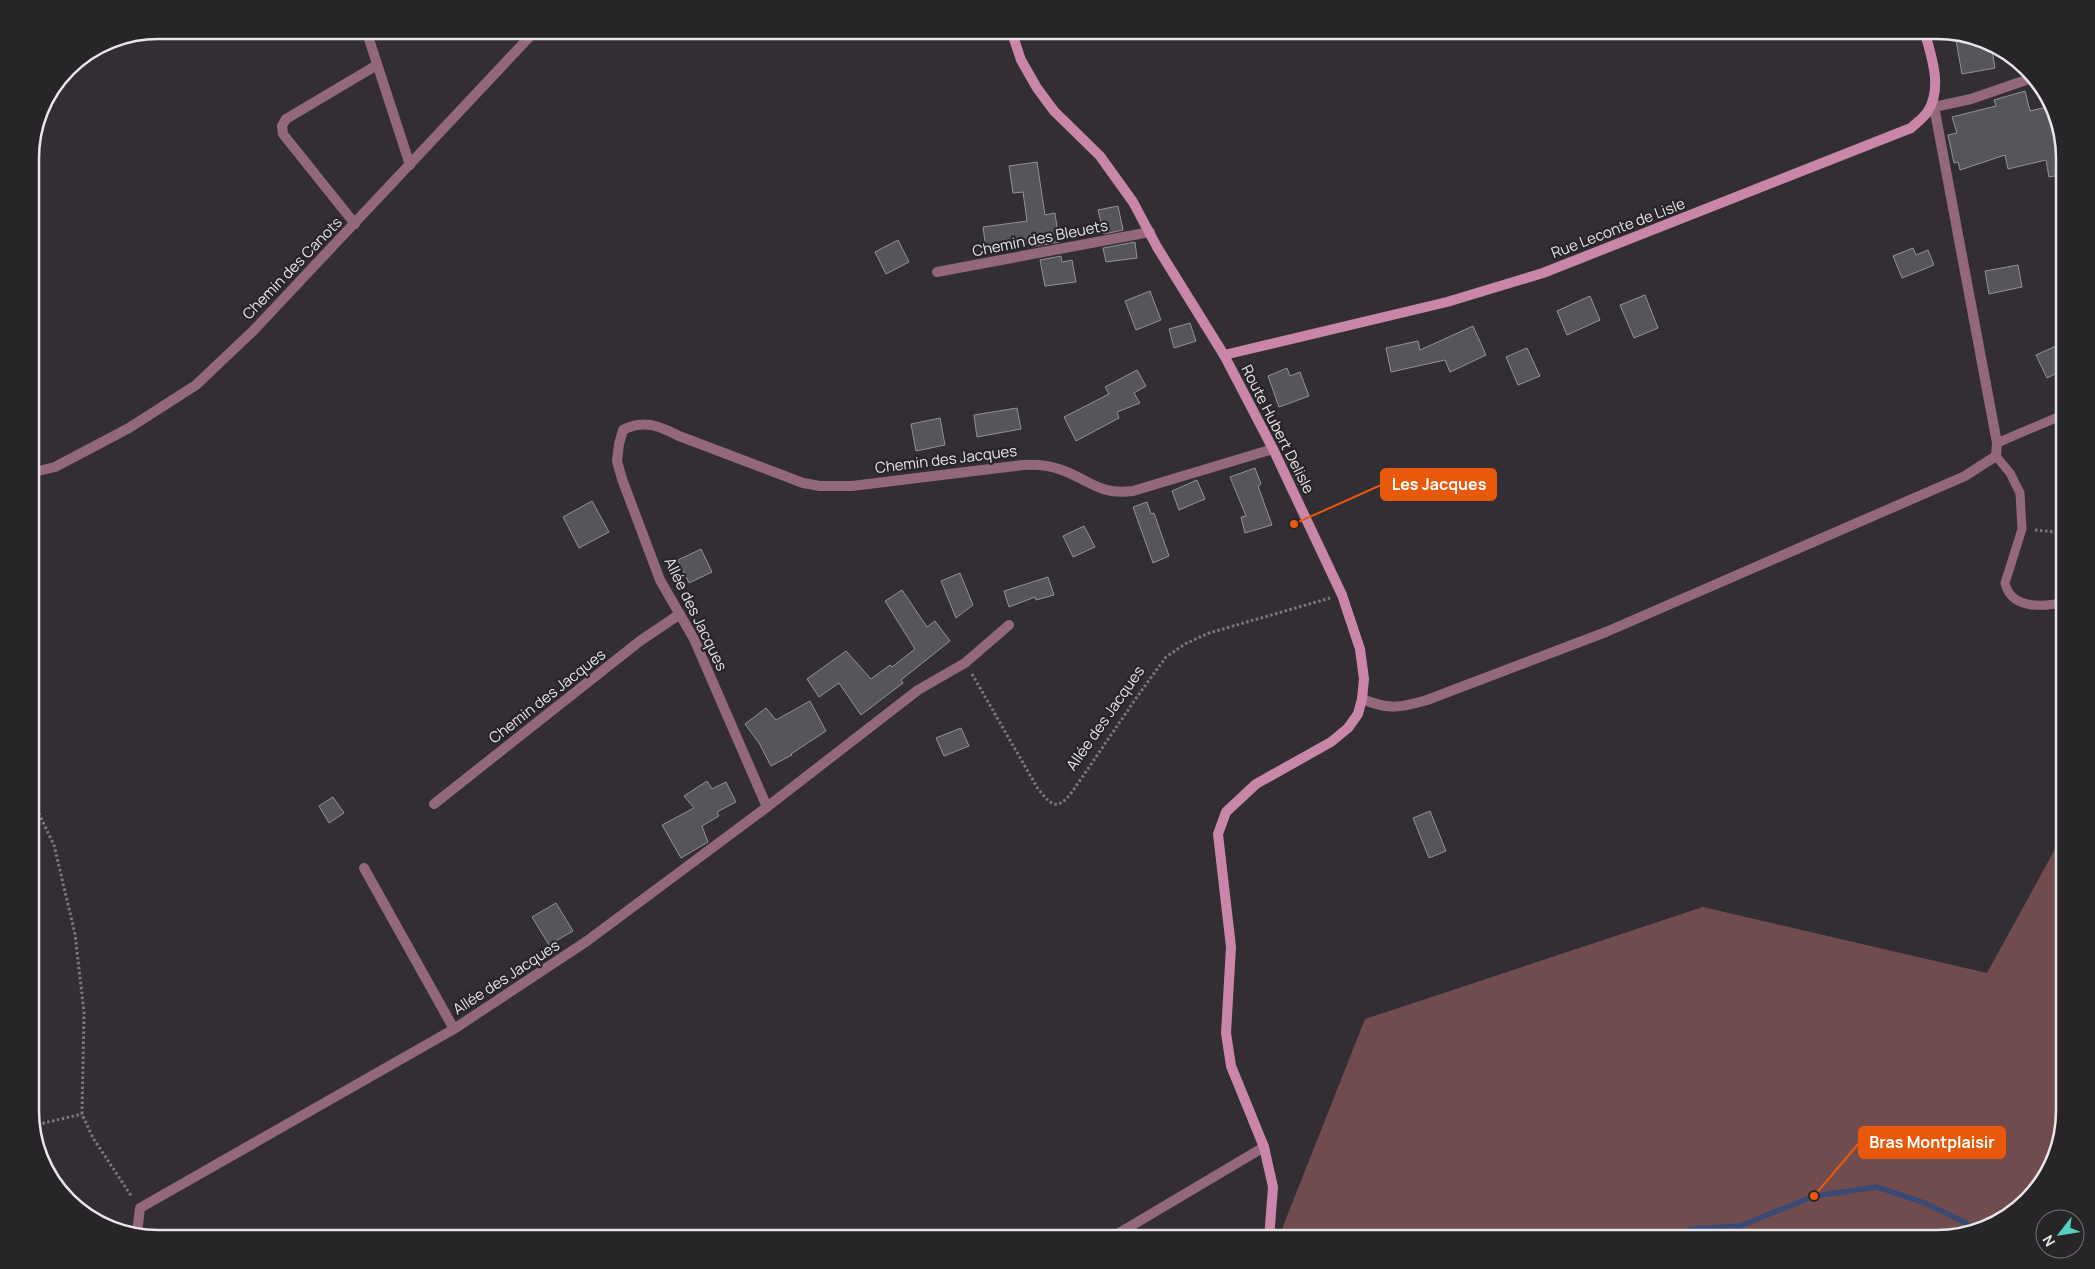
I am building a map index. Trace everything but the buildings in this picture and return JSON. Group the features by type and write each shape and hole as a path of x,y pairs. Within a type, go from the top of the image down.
{"main road":[{"name":"Route Hubert Delisle","path":"1013,39 1021,60 1037,88 1054,111 1100,156 1133,202 1224,354 1273,449 1342,595 1360,648 1364,679 1362,699 1358,714 1348,728 1331,742 1256,784 1226,812 1218,834 1231,947 1226,1033 1231,1066 1264,1146 1273,1187 1270,1230"},
{"name":"Rue Leconte de Lisle","path":"1224,354 1447,302 1543,273 1911,128 1927,113 1933,104 1935,90 1934,66 1926,39"}],"street":[{"path":"369,39 410,165"},
{"name":"Chemin des Canots","path":"39,470 54,466 129,428 196,385 253,331 528,39"},
{"path":"355,224 283,134 282,126 286,119 377,65"},
{"path":"1362,699 1381,707 1404,707 1606,632 1966,476 1996,456 1998,443 1933,104 1971,99 2027,80"},
{"name":"Chemin des Bleuets","path":"937,272 1150,232"},
{"name":"Chemin des Jacques","path":"623,430 633,425 648,424 662,427 679,436 803,484 834,487 1023,464 1043,464 1062,470 1100,489 1116,493 1133,491 1273,449"},
{"name":"Allée des Jacques","path":"623,430 617,461 660,580 694,639 767,807"},
{"name":"Chemin des Jacques","path":"434,804 640,642 680,614"},
{"name":"Allée des Jacques","path":"140,1208 454,1029 587,941 767,807 918,690 965,663 1009,626"},
{"name":"Allée des Jacques","path":"364,868 454,1029"},
{"path":"1124,1230 1264,1146"},
{"path":"138,1228 140,1208"}],"lane":[{"path":"1998,443 2056,418"},
{"path":"1996,456 2010,473 2020,493 2022,529 2005,583 2006,590 2030,606 2056,603"}],"path":[{"path":"2022,529 2056,532"},
{"name":"Allée des Jacques","path":"965,663 1038,789 1049,803 1063,803 1166,657 1185,644 1209,633 1342,595"},
{"path":"39,814 54,845 75,934 84,1012 82,1114 93,1138 140,1208"},
{"path":"40,1125 82,1114"}],"shaded area":[{"path":"2056,847 2055,1127 2047,1157 2032,1184 2010,1206 1983,1221 1953,1229 1937,1230 1282,1230 1365,1019 1703,907 1987,973"}],"waterway":[{"path":"1690,1230 1740,1226 1814,1196 1877,1187 1925,1203 1969,1226"}],"place":[{"name":"Les Jacques","path":"1294,524"},
{"name":"Bras Montplaisir","path":"1814,1196"}]}
